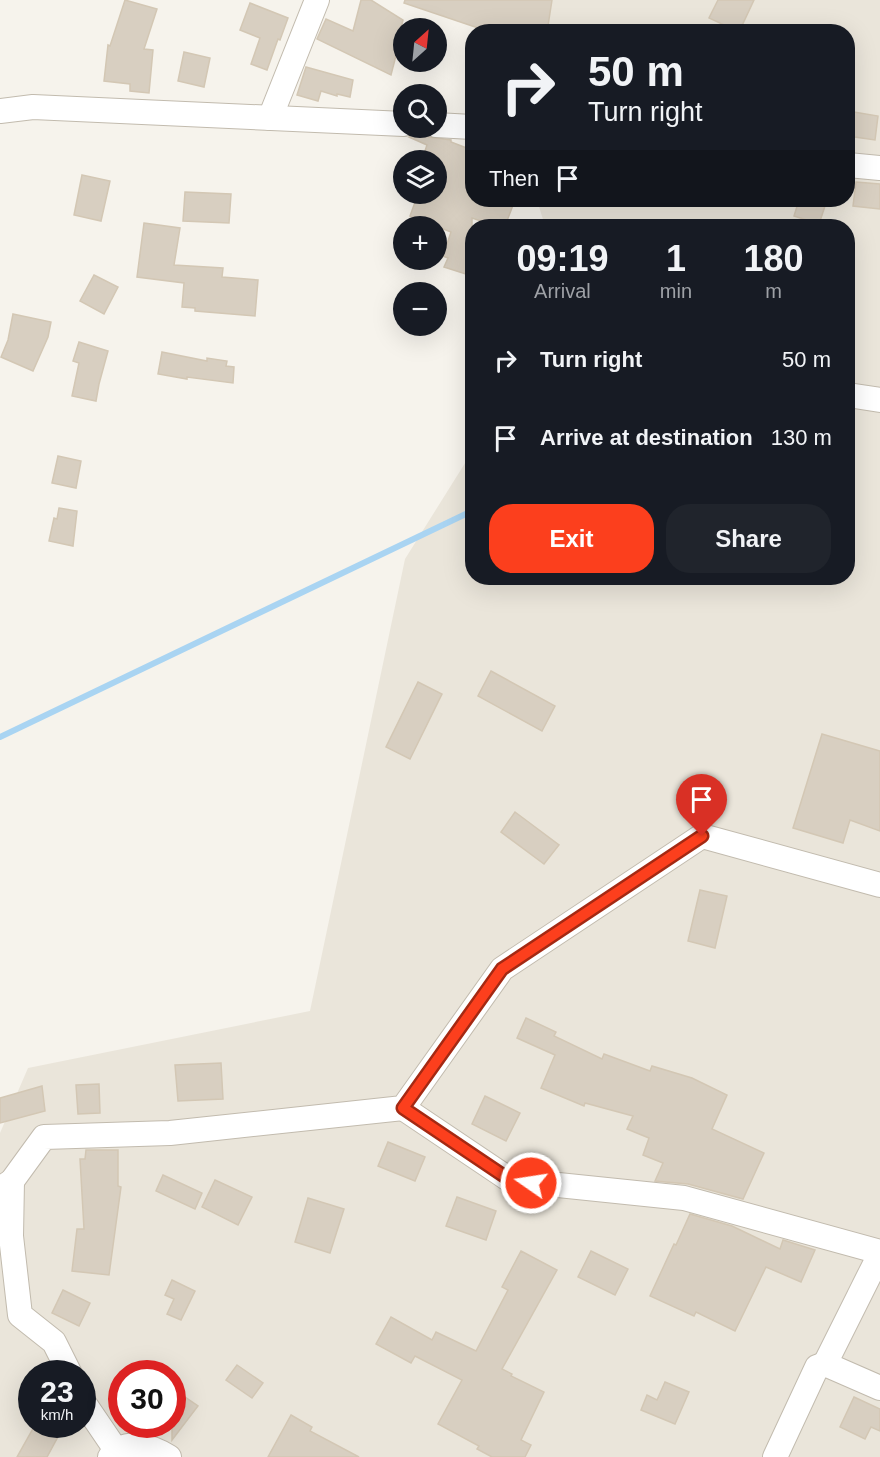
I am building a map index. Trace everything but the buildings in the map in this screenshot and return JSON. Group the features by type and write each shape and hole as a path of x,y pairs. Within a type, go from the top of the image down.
{"street":[{"path":"270,118 317,0"},
{"path":"0,111 33,107 393,124"},
{"path":"447,126 465,127"},
{"path":"855,166 880,168"},
{"path":"855,396 880,400"},
{"path":"403,1108 502,969 702,836 880,885"},
{"path":"63,1360 54,1342 20,1316 6,1185 44,1137 170,1133 403,1108 510,1180 684,1198 880,1253 825,1364 817,1367 775,1457"},
{"path":"0,1316 54,1342"},
{"path":"825,1364 880,1388"},
{"path":"96,1424 113,1454 140,1444 169,1457"}],"shaded area":[{"path":"520,0 880,0 880,1457 0,1457 0,1133 28,1068 310,1011 405,559 465,463 465,585 855,585 855,219 543,219 539,207 855,207 855,24 521,24"}],"waterway":[{"path":"0,737 465,514"}],"route":[{"path":"531,1183 510,1180 403,1108 502,969 702,836"}]}
